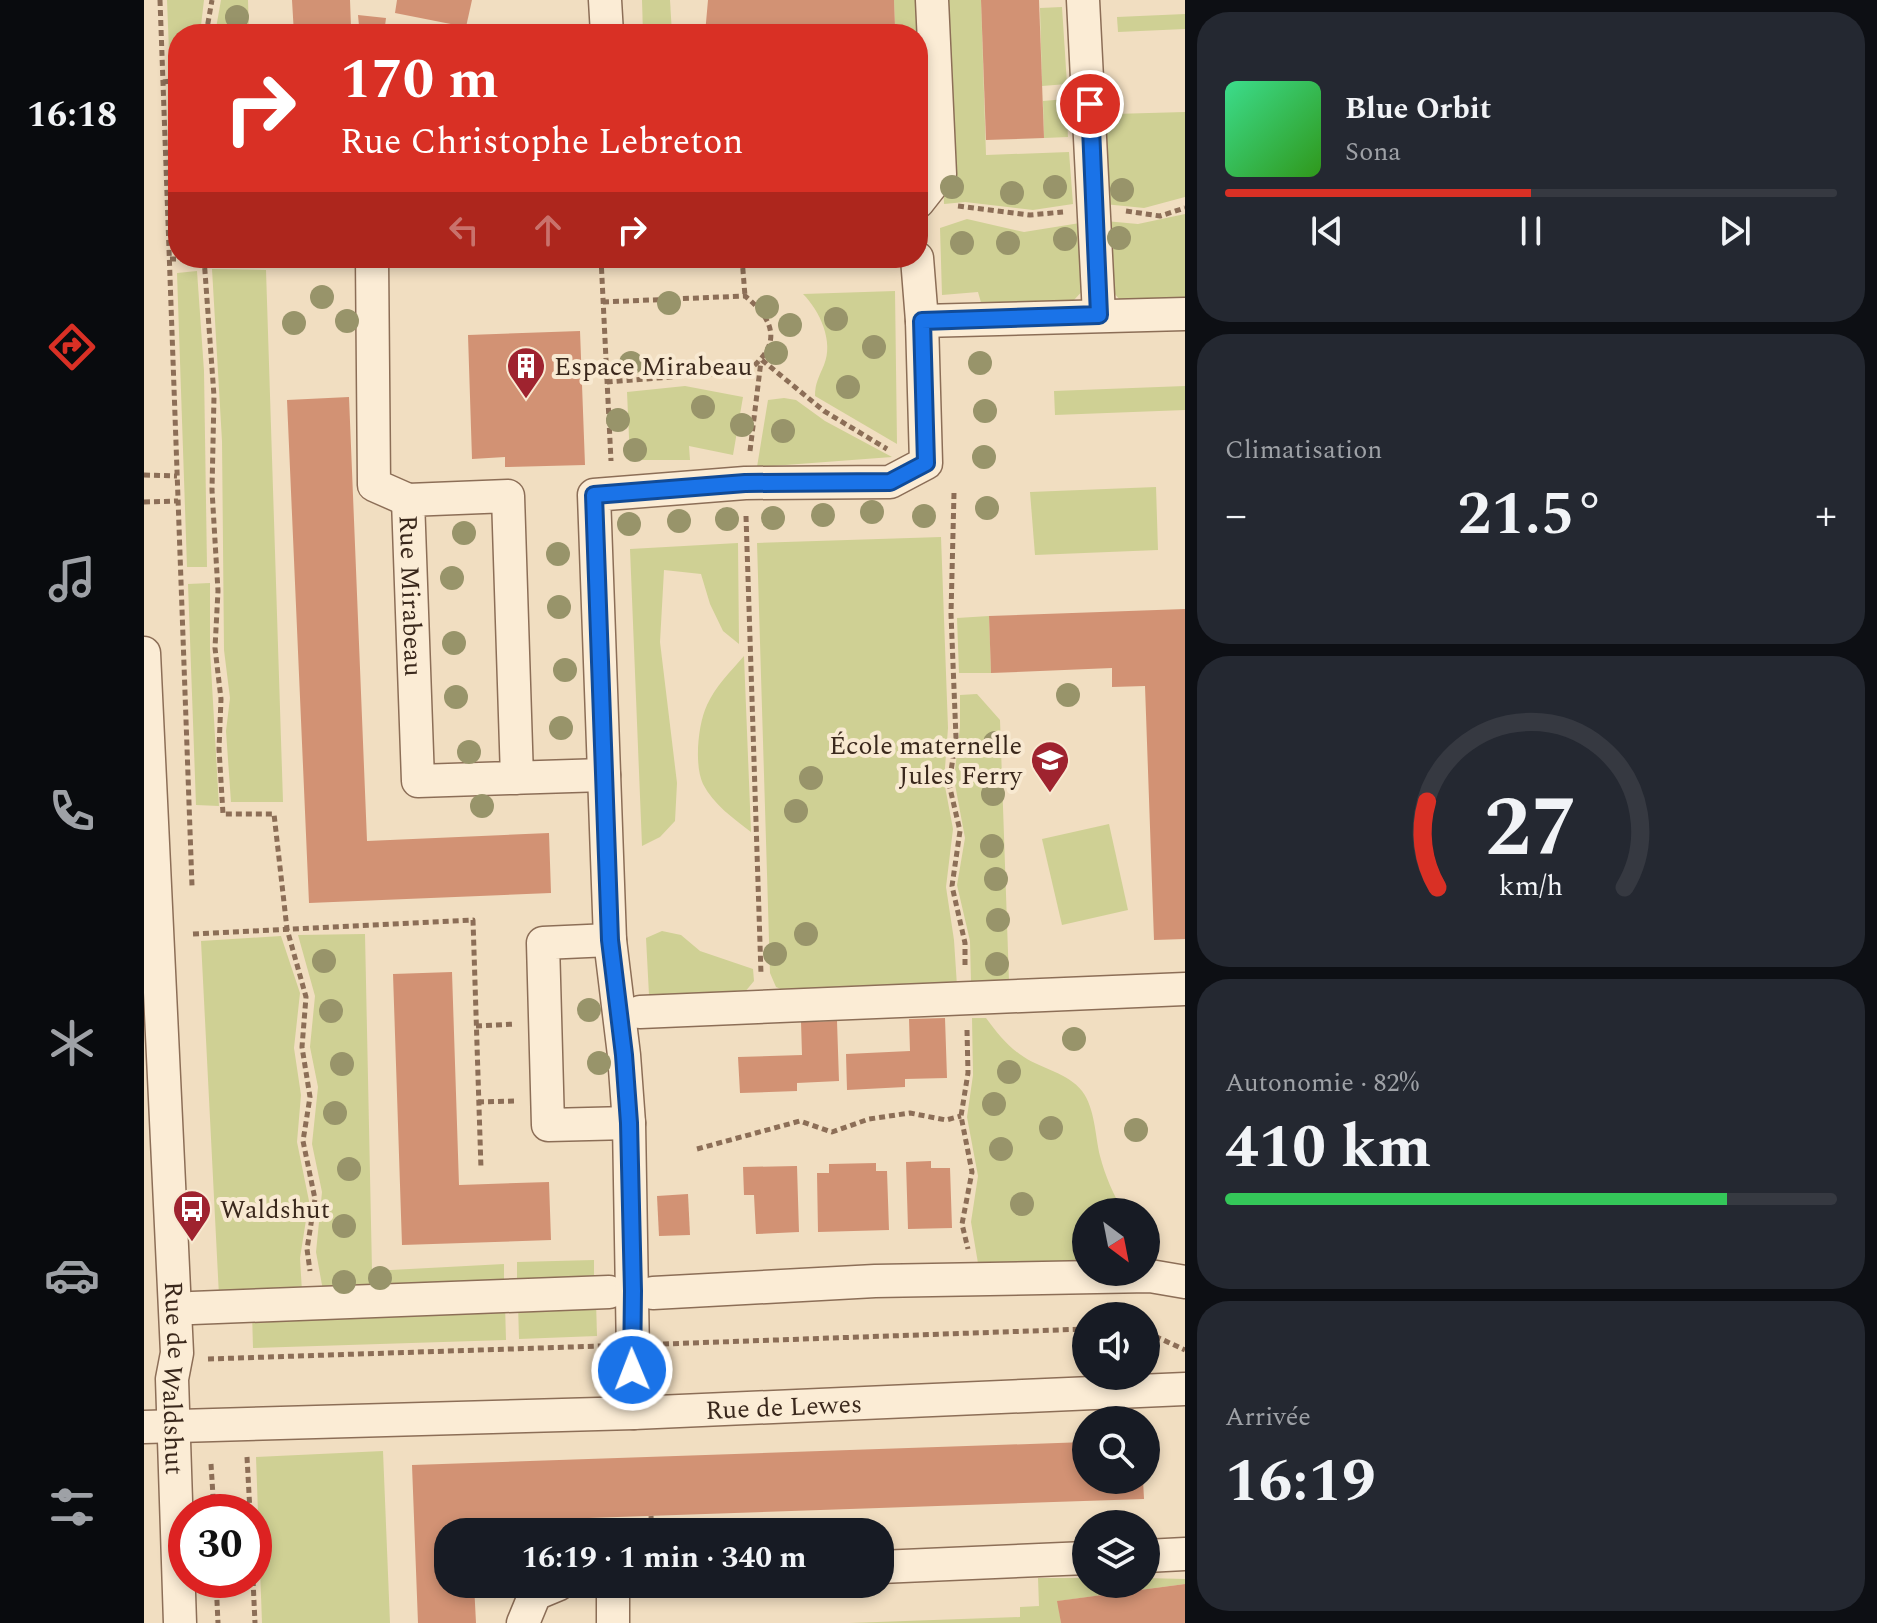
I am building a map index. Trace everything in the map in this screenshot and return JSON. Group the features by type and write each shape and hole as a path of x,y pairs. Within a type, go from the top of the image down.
{"street":[{"path":"605,0 606,24"},
{"path":"932,0 940,174 933,205"},
{"path":"1083,0 1099,315"},
{"path":"372,268 374,485 408,500"},
{"path":"634,1413 629,1123 610,940 594,495 747,471 890,482 926,463 918,268"},
{"path":"922,321 1185,314"},
{"name":"Rue Mirabeau","path":"517,778 508,496 408,500 418,781 517,778 604,775"},
{"name":"Rue de Waldshut","path":"144,653 177,1353 159,1426 180,1623"},
{"path":"610,940 543,943 548,1125 629,1123"},
{"path":"640,1012 1185,989"},
{"path":"653,1293 875,1281 1150,1276 1185,1282"},
{"path":"199,1308 609,1292"},
{"name":"Rue de Lewes","path":"159,1426 634,1413 1185,1389"},
{"path":"1160,1555 1185,1554"},
{"path":"894,1566 1072,1559"},
{"path":"523,1623 533,1598"},
{"path":"613,1598 613,1623"}],"path":[{"path":"160,0 168,208"},
{"path":"208,24 212,0"},
{"path":"163,82 168,81"},
{"path":"933,205 1030,215 1067,211"},
{"path":"1113,210 1160,216 1185,208"},
{"path":"170,268 192,887"},
{"path":"205,268 214,396 212,490 218,591 215,648 221,699 219,749 223,814 274,814 287,929 306,997 302,1047 310,1097 303,1141 315,1199 307,1249 314,1304"},
{"path":"601,268 611,465"},
{"path":"743,268 745,296"},
{"path":"603,302 745,296 762,311 770,327 771,341 762,360 747,471 762,1007"},
{"path":"607,382 747,371 762,360"},
{"path":"762,360 824,411 898,456"},
{"path":"144,475 177,476"},
{"path":"954,493 951,614 956,738 949,784 960,831 952,886 965,943 968,1073 961,1116 972,1172 962,1224 975,1279"},
{"path":"144,502 178,501"},
{"path":"193,919 193,934 473,920 481,1169"},
{"path":"697,1149 800,1121 832,1132 869,1119 910,1113 946,1120 961,1116"},
{"path":"199,1308 208,1367"},
{"path":"1160,1338 1185,1350"},
{"path":"247,1450 249,1494"},
{"path":"211,1455 213,1494"},
{"path":"217,1598 218,1623"},
{"path":"254,1598 255,1623"}],"green space":[{"path":"167,0 204,0 201,24 168,26"},
{"path":"221,0 248,0 249,24 217,24"},
{"path":"642,0 670,0 671,24 643,24"},
{"path":"894,0 923,0 924,24 895,24"},
{"path":"937,0 981,0 986,155 1069,152 1073,204 1033,210 965,202 944,204"},
{"path":"1062,7 1067,84 1042,86 1040,8"},
{"path":"1185,14 1185,29 1118,32 1117,17"},
{"path":"1110,89 1113,114 1185,112 1185,197 1144,208 1104,204 1099,97"},
{"path":"1066,99 1068,137 1044,138 1043,101"},
{"path":"928,114 930,159 928,159"},
{"path":"1185,214 1185,298 1120,300 1108,286 1105,221 1138,224"},
{"path":"967,219 1024,232 1080,223 1086,287 1074,300 982,306 978,292 942,295 940,228"},
{"path":"212,269 266,270 283,802 231,802 226,731 230,698 224,650 222,441"},
{"path":"197,271 204,371 207,567 187,567 177,273"},
{"path":"895,291 897,444 815,396 827,356 826,337 820,318 803,294"},
{"path":"685,386 743,397 733,455 689,446 690,460 630,460 627,392"},
{"path":"1185,386 1185,410 1055,415 1054,391"},
{"path":"768,400 796,400 825,421 892,457 757,467"},
{"path":"1156,487 1158,550 1035,555 1030,492"},
{"path":"941,537 948,728 944,781 953,829 946,887 957,986 788,992 776,987 770,973 757,543"},
{"path":"738,543 739,644 723,631 710,604 701,574 664,570 660,642 677,783 675,821 660,837 642,846 630,549"},
{"path":"210,583 210,650 219,806 196,805 188,584"},
{"path":"989,616 991,673 959,673 957,618"},
{"path":"744,656 751,832 724,811 707,791 700,776 698,756 699,733 707,705"},
{"path":"977,694 1000,720 1009,981 971,982 970,941 957,885 965,838 954,779 960,695"},
{"path":"1109,824 1128,910 1062,925 1042,839"},
{"path":"662,931 681,935 700,951 753,969 754,981 744,993 649,995 646,938"},
{"path":"365,934 372,1271 504,1264 504,1288 324,1296 316,1252 322,1192 312,1144 318,1087 310,1047 315,996 298,935"},
{"path":"281,936 300,993 294,1048 301,1095 297,1142 309,1201 300,1258 302,1292 219,1296 201,941"},
{"path":"972,1018 986,1018 1018,1053 1070,1080 1086,1098 1104,1170 1116,1198 1072,1198 1072,1272 980,1275 971,1222 978,1176 967,1117 973,1075"},
{"path":"594,1260 594,1287 517,1290 517,1262"},
{"path":"596,1301 597,1336 519,1339 518,1304"},
{"path":"505,1304 506,1340 253,1348 252,1312"},
{"path":"383,1451 390,1623 262,1623 261,1598 272,1598 272,1494 257,1494 256,1457"},
{"path":"1038,1578 1072,1578 1072,1598 1080,1598 1058,1601 1061,1623 849,1623 1020,1617 1020,1607 1039,1606"},
{"path":"1160,1578 1185,1579 1185,1584 1160,1587"}],"building":[{"path":"292,0 350,0 351,24 293,24"},
{"path":"397,0 472,0 467,24 451,24 395,13"},
{"path":"708,0 894,0 895,24 706,24"},
{"path":"981,0 1039,0 1044,138 986,140"},
{"path":"358,15 386,18 385,24 359,24"},
{"name":"Espace Mirabeau","path":"580,331 585,465 505,467 505,457 472,459 468,335"},
{"path":"349,397 367,841 549,833 551,893 309,903 287,400"},
{"path":"1185,609 1185,939 1154,940 1145,686 1112,687 1112,668 991,673 989,616"},
{"path":"452,972 459,1185 549,1182 551,1240 402,1245 393,974"},
{"path":"945,1018 947,1078 905,1079 905,1087 847,1090 846,1054 910,1051 909,1019"},
{"path":"837,1021 839,1081 797,1083 797,1091 740,1093 738,1057 802,1055 801,1022"},
{"path":"931,1161 931,1168 950,1168 952,1228 908,1229 906,1162"},
{"path":"876,1163 876,1171 887,1171 889,1230 818,1232 817,1173 829,1173 829,1164"},
{"path":"797,1166 799,1232 756,1234 754,1195 744,1195 743,1167"},
{"path":"688,1194 690,1235 659,1236 657,1196"},
{"path":"1072,1442 1072,1494 1144,1494 1144,1499 588,1518 434,1518 434,1598 475,1598 476,1623 418,1623 412,1465"},
{"path":"1185,1584 1185,1623 1061,1623 1057,1601 1160,1598 1160,1587"}],"place":[{"name":"Espace Mirabeau","path":"526,400"},
{"name":"École maternelle Jules Ferry","path":"1050,794"},
{"name":"Waldshut","path":"192,1243"}],"route":[{"path":"632,1370 629,1123 624,1055 611,961 594,495 745,483 890,482 926,463 922,321 1099,315 1090,104"}]}
